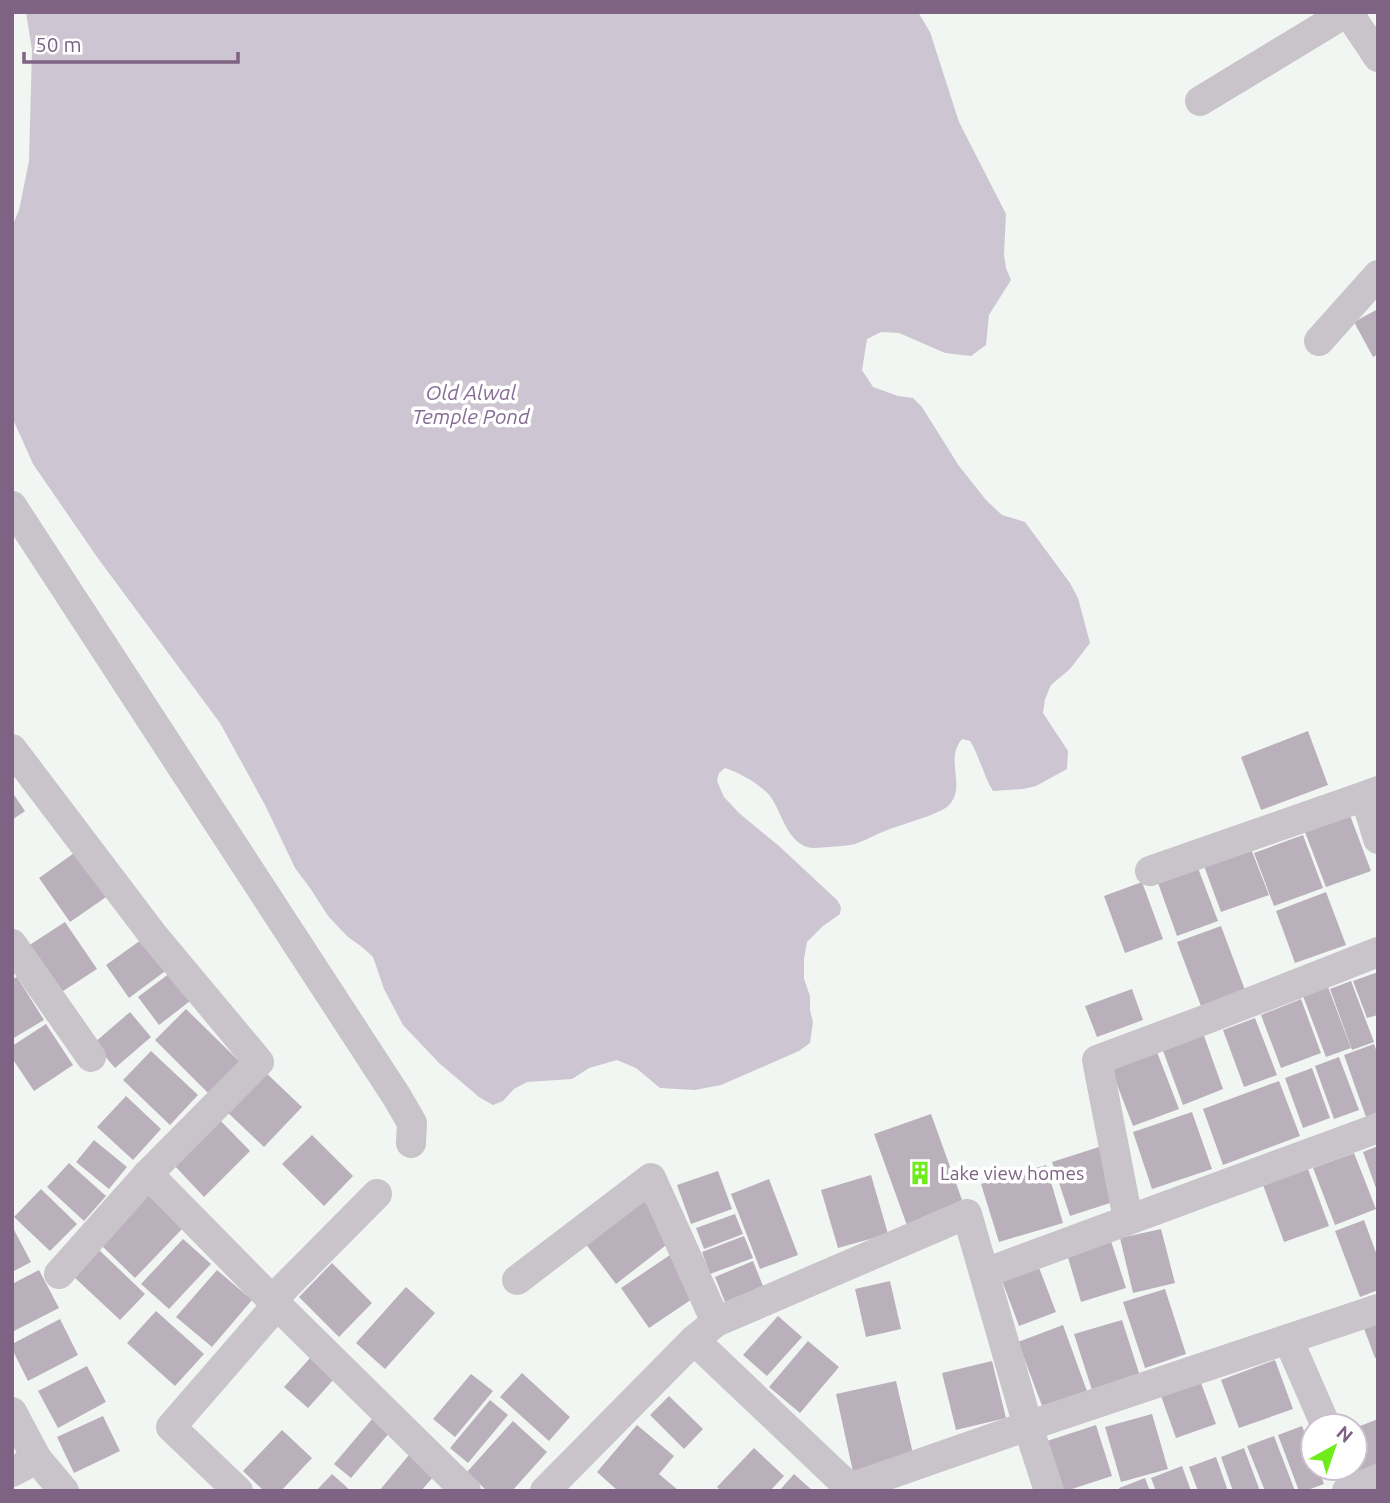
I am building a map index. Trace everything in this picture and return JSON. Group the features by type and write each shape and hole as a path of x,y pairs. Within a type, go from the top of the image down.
{"street":[{"path":"1200,101 1348,12 1378,57"},
{"path":"1319,341 1378,275"},
{"path":"12,506 397,1097 412,1123 411,1143"},
{"path":"12,749 153,936 258,1062 148,1174 59,1274"},
{"path":"1150,871 1371,793 1378,839"},
{"path":"12,944 91,1057"},
{"path":"1128,1219 1097,1060 1378,952"},
{"path":"985,1273 1378,1128"},
{"path":"148,1174 274,1303 466,1491"},
{"path":"517,1280 651,1178 705,1331 850,1490 1028,1426 1378,1309"},
{"path":"238,1491 172,1427 274,1303 377,1194"},
{"path":"545,1491 705,1331 967,1214 1049,1491"},
{"path":"1288,1339 1320,1412"},
{"path":"12,1412 25,1466 64,1491"}],"water":[{"name":"Old Alwal Temple Pond","path":"26,12 918,12 930,32 959,122 1006,214 1004,255 1011,280 989,315 986,345 971,356 945,353 899,333 881,332 867,339 862,370 873,387 913,398 922,407 959,466 986,500 1002,515 1025,522 1070,583 1078,598 1090,643 1070,669 1051,685 1045,699 1043,713 1068,751 1067,769 1036,786 993,791 970,741 962,739 955,756 956,790 954,798 945,808 855,844 812,848 794,838 774,802 761,787 725,768 719,773 717,781 724,797 837,900 841,907 840,914 807,942 804,979 810,996 813,1022 810,1043 799,1051 721,1085 695,1090 660,1088 636,1068 617,1060 589,1068 572,1079 527,1082 514,1089 503,1101 493,1105 479,1097 439,1063 403,1025 384,989 373,957 328,916 295,868 265,805 220,723 97,557 33,464 12,417 12,227 19,210 29,161 32,50"}],"building":[{"path":"1378,309 1378,354 1373,357 1354,322"},
{"path":"1308,731 1328,785 1261,810 1241,757"},
{"path":"12,792 25,811 12,820"},
{"path":"1348,810 1371,871 1326,887 1303,827"},
{"path":"1303,835 1323,888 1274,906 1254,853"},
{"path":"1251,849 1269,895 1221,912 1204,866"},
{"path":"77,851 109,895 70,922 39,878"},
{"path":"1198,868 1218,921 1177,936 1158,883"},
{"path":"1142,882 1163,939 1125,953 1104,896"},
{"path":"1326,892 1346,945 1295,963 1276,911"},
{"path":"65,922 97,969 57,995 25,948"},
{"path":"1221,926 1245,990 1201,1006 1177,942"},
{"path":"148,935 172,966 129,998 106,965"},
{"path":"174,970 194,998 159,1025 138,997"},
{"path":"1378,972 1378,1015 1367,1018 1353,981"},
{"path":"17,977 44,1020 12,1039 12,979"},
{"path":"1351,981 1374,1042 1352,1050 1330,989"},
{"path":"1328,987 1351,1048 1326,1057 1303,996"},
{"path":"1132,989 1143,1020 1097,1037 1085,1006"},
{"path":"1301,999 1321,1053 1281,1068 1261,1015"},
{"path":"186,1009 240,1062 208,1093 155,1040"},
{"path":"130,1012 151,1037 115,1068 94,1043"},
{"path":"1255,1018 1277,1075 1244,1087 1223,1030"},
{"path":"46,1024 73,1065 34,1091 12,1058 12,1046"},
{"path":"1203,1033 1223,1089 1183,1105 1162,1048"},
{"path":"1374,1044 1378,1055 1378,1112 1366,1117 1344,1055"},
{"path":"151,1051 198,1095 170,1125 123,1080"},
{"path":"1157,1052 1179,1109 1133,1126 1111,1069"},
{"path":"1339,1057 1359,1110 1334,1119 1315,1066"},
{"path":"1312,1068 1330,1118 1303,1128 1285,1078"},
{"path":"263,1070 302,1107 264,1147 225,1110"},
{"path":"1279,1081 1300,1136 1223,1165 1203,1109"},
{"path":"126,1096 161,1129 133,1160 97,1127"},
{"path":"1192,1112 1212,1169 1152,1189 1133,1132"},
{"name":"Lake view homes","path":"931,1114 966,1211 909,1231 874,1134"},
{"path":"220,1120 250,1151 204,1197 174,1165"},
{"path":"312,1135 353,1176 324,1206 282,1164"},
{"path":"94,1140 127,1167 109,1189 76,1162"},
{"path":"1378,1146 1378,1191 1377,1191 1363,1152"},
{"path":"1099,1147 1116,1201 1070,1216 1052,1162"},
{"path":"1354,1153 1376,1209 1335,1225 1313,1168"},
{"path":"69,1163 106,1196 84,1221 47,1187"},
{"path":"1046,1165 1063,1223 999,1242 981,1184"},
{"path":"1308,1169 1329,1226 1284,1242 1263,1185"},
{"path":"718,1171 732,1209 691,1224 677,1185"},
{"path":"871,1175 888,1234 838,1248 821,1190"},
{"path":"769,1179 798,1255 760,1269 731,1194"},
{"path":"41,1189 77,1224 50,1251 14,1217"},
{"path":"147,1194 183,1228 135,1278 99,1243"},
{"path":"642,1198 674,1239 616,1284 585,1243"},
{"path":"735,1214 743,1234 704,1249 696,1228"},
{"path":"1364,1220 1378,1258 1378,1290 1360,1297 1335,1231"},
{"path":"12,1226 31,1262 12,1272"},
{"path":"1161,1229 1175,1283 1133,1293 1120,1238"},
{"path":"744,1236 753,1258 710,1274 702,1252"},
{"path":"183,1239 211,1264 169,1309 141,1284"},
{"path":"1111,1241 1126,1288 1081,1302 1067,1254"},
{"path":"98,1249 145,1294 120,1320 73,1276"},
{"path":"673,1253 701,1293 649,1328 621,1288"},
{"path":"753,1261 763,1286 725,1302 715,1277"},
{"path":"332,1263 372,1303 339,1337 299,1297"},
{"path":"1038,1265 1056,1312 1019,1326 1001,1278"},
{"path":"39,1270 59,1308 12,1332 12,1284"},
{"path":"217,1270 252,1300 212,1347 176,1317"},
{"path":"890,1281 901,1329 866,1337 855,1289"},
{"path":"406,1287 435,1313 385,1369 356,1343"},
{"path":"1165,1289 1186,1354 1145,1368 1123,1302"},
{"path":"156,1311 204,1354 175,1386 127,1343"},
{"path":"778,1316 802,1337 767,1376 743,1355"},
{"path":"1378,1318 1378,1357 1375,1358 1362,1323"},
{"path":"60,1319 78,1355 28,1381 12,1344"},
{"path":"1122,1320 1140,1376 1092,1390 1074,1334"},
{"path":"1063,1325 1088,1394 1044,1411 1018,1342"},
{"path":"808,1341 839,1367 800,1413 769,1387"},
{"path":"311,1357 335,1378 308,1408 284,1387"},
{"path":"1275,1360 1293,1409 1239,1428 1221,1380"},
{"path":"992,1361 1006,1418 956,1430 942,1373"},
{"path":"87,1366 106,1402 58,1428 38,1391"},
{"path":"522,1373 570,1417 549,1441 500,1397"},
{"path":"471,1374 493,1391 455,1437 433,1419"},
{"path":"896,1381 914,1458 853,1472 836,1394"},
{"path":"1201,1383 1216,1424 1176,1438 1161,1396"},
{"path":"669,1396 703,1429 684,1449 650,1415"},
{"path":"490,1400 508,1415 468,1463 450,1448"},
{"path":"1152,1414 1168,1469 1121,1482 1105,1427"},
{"path":"103,1416 120,1451 74,1473 57,1437"},
{"path":"373,1418 390,1432 351,1478 334,1464"},
{"path":"1378,1419 1378,1471 1369,1474 1369,1423"},
{"path":"513,1421 547,1452 512,1491 487,1491 467,1472"},
{"path":"637,1425 674,1456 659,1474 679,1491 618,1491 597,1472"},
{"path":"1096,1425 1112,1476 1066,1491 1056,1491 1041,1443"},
{"path":"1299,1427 1299,1482 1324,1484 1299,1491 1278,1435"},
{"path":"282,1430 312,1458 281,1491 264,1491 243,1471"},
{"path":"1274,1436 1295,1491 1265,1491 1247,1446"},
{"path":"754,1448 784,1476 770,1491 721,1491 717,1487"},
{"path":"1244,1448 1260,1491 1233,1491 1221,1457"},
{"path":"409,1455 434,1476 421,1491 379,1491"},
{"path":"1216,1457 1228,1491 1198,1491 1189,1467"},
{"path":"1182,1466 1191,1491 1156,1491 1151,1478"},
{"path":"332,1474 351,1491 316,1491"},
{"path":"794,1474 813,1491 779,1491"},
{"path":"1145,1478 1150,1491 1120,1491 1119,1488"}],"place":[{"name":"Lake view homes","path":"920,1173"}]}
